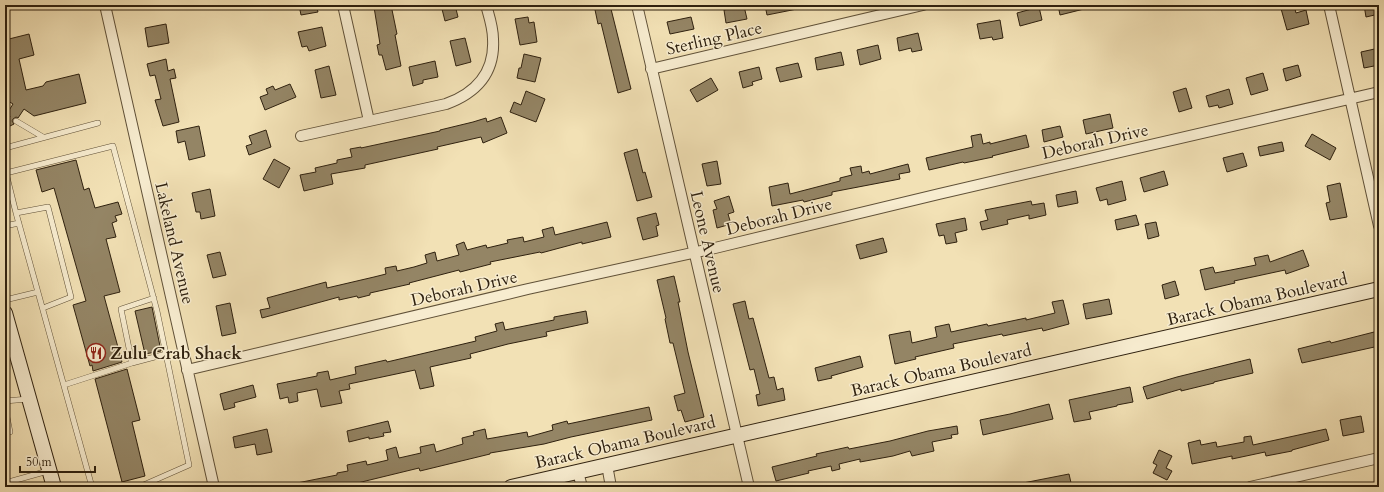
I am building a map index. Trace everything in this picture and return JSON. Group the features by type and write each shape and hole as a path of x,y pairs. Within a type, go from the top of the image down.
{"main road":[{"name":"Barack Obama Boulevard","path":"511,487 1379,290"},
{"path":"5,313 54,487"}],"street":[{"name":"Lakeland Avenue","path":"105,5 214,487"},
{"path":"343,5 369,121"},
{"path":"301,136 446,104 467,95 476,88 486,74 492,53 493,39 486,5"},
{"name":"Leone Avenue","path":"636,5 749,487"},
{"name":"Sterling Place","path":"651,69 923,5"},
{"path":"1329,5 1379,226"},
{"name":"Deborah Drive","path":"187,370 528,289 694,252 1379,92"},
{"path":"1250,487 1379,458"},
{"path":"607,465 611,487"},
{"path":"578,472 582,487"}],"lane":[{"path":"16,121 44,137"},
{"path":"5,148 98,123"},
{"path":"92,487 6,173 113,146 154,298 190,465 139,487"},
{"path":"16,213 48,207 71,297 42,308"},
{"path":"5,226 19,223"},
{"path":"5,300 38,292"},
{"path":"132,363 121,309 154,298"},
{"path":"64,385 132,363 166,354"},
{"path":"5,401 29,398"},
{"path":"5,407 10,432"},
{"path":"5,483 49,471"}],"building":[{"path":"299,5 316,5 318,12 301,15"},
{"path":"391,5 397,34 395,35 401,66 386,70 382,55 379,55 377,45 380,44 374,7"},
{"path":"441,5 455,5 458,17 445,21"},
{"path":"594,5 610,5 631,89 618,93 601,23 598,24"},
{"path":"765,5 796,5 797,9 767,15"},
{"path":"1058,5 1088,5 1088,8 1060,15"},
{"path":"1280,5 1294,5 1296,13 1306,10 1309,24 1287,30"},
{"path":"1364,5 1379,5 1379,14 1366,17"},
{"path":"744,6 747,19 726,23 724,10"},
{"path":"1039,7 1042,20 1020,26 1017,13"},
{"path":"528,17 529,23 534,22 537,42 520,45 515,19"},
{"path":"691,17 694,29 670,34 667,22"},
{"path":"1000,20 1003,38 993,40 992,37 980,39 977,24"},
{"path":"166,24 169,43 148,47 145,28"},
{"path":"322,27 326,46 309,51 307,46 302,47 298,32"},
{"path":"918,33 922,50 912,52 911,48 899,51 897,38"},
{"path":"29,34 34,55 19,59 26,90 43,86 46,82 79,74 86,103 34,116 24,109 18,118 16,117 13,119 12,121 14,124 10,126 5,123 5,119 10,117 8,112 13,104 5,99 5,40"},
{"path":"465,38 471,62 456,66 450,41"},
{"path":"878,45 881,59 860,65 857,50"},
{"path":"1379,48 1379,65 1364,68 1361,52"},
{"path":"841,52 844,65 817,70 815,58"},
{"path":"524,54 541,58 535,82 517,78"},
{"path":"166,59 168,71 174,69 176,78 170,79 179,122 163,126 155,100 161,99 155,75 150,76 147,64"},
{"path":"435,61 438,77 423,80 423,83 413,86 409,67"},
{"path":"798,63 802,77 780,82 776,68"},
{"path":"1298,65 1301,76 1286,81 1283,69"},
{"path":"329,66 336,95 321,98 315,70"},
{"path":"759,67 762,79 752,82 753,85 743,88 739,72"},
{"path":"1263,73 1268,90 1251,95 1246,78"},
{"path":"711,78 718,90 697,102 690,90"},
{"path":"290,84 296,97 265,110 260,97 268,94 266,89 273,86 275,90"},
{"path":"1186,88 1192,108 1179,112 1173,92"},
{"path":"1229,89 1233,104 1219,108 1218,105 1209,107 1206,96"},
{"path":"526,91 545,99 536,122 510,112 514,102 521,105"},
{"path":"1110,114 1113,128 1086,134 1083,120"},
{"path":"501,117 507,133 483,143 481,137 437,147 438,149 365,165 365,168 331,174 333,184 304,191 300,175 316,172 315,168 337,163 337,160 352,157 350,149 440,131 486,118 487,122"},
{"path":"199,126 205,156 189,160 185,141 178,143 176,131"},
{"path":"1060,126 1063,137 1044,142 1042,130"},
{"path":"266,130 271,147 249,155 246,146 252,144 249,136"},
{"path":"981,134 983,144 990,142 990,144 1026,135 1029,147 992,156 993,157 929,170 926,158 973,147 971,136"},
{"path":"1312,134 1336,148 1330,160 1305,146"},
{"path":"1282,142 1284,151 1260,156 1258,147"},
{"path":"637,149 643,173 645,172 652,197 637,201 624,153"},
{"path":"1243,153 1247,166 1227,172 1223,158"},
{"path":"274,159 290,168 279,188 263,179"},
{"path":"76,160 84,190 89,188 95,208 118,202 122,214 115,216 117,221 112,223 116,237 106,239 120,292 104,296 122,362 93,371 92,365 90,366 73,305 86,301 54,188 42,192 36,170"},
{"path":"717,161 721,184 707,186 702,164"},
{"path":"908,164 910,172 899,174 900,179 832,192 832,195 804,202 803,200 772,206 769,187 788,183 790,194 840,181 840,178 852,175 850,168 861,166 862,173 869,171 870,174"},
{"path":"1164,171 1168,185 1144,192 1140,178"},
{"path":"1122,181 1126,200 1108,205 1107,199 1100,201 1096,188"},
{"path":"1340,183 1347,217 1330,220 1326,203 1330,202 1327,186"},
{"path":"210,189 215,216 201,219 200,212 196,212 192,193"},
{"path":"1076,191 1078,203 1058,207 1056,195"},
{"path":"729,196 734,212 728,214 731,224 717,228 713,210 717,209 714,201"},
{"path":"1031,201 1032,205 1044,203 1046,215 1029,219 1029,215 1007,220 1008,224 982,230 980,222 988,220 985,210"},
{"path":"656,213 659,225 656,226 658,236 643,240 637,218"},
{"path":"1136,215 1139,225 1117,230 1115,220"},
{"path":"965,218 967,230 955,233 957,242 946,244 944,235 939,236 936,224"},
{"path":"607,222 611,237 582,244 582,242 541,253 490,262 491,264 460,272 459,270 409,283 410,284 370,293 370,295 358,298 357,296 339,300 339,297 262,318 260,310 270,308 267,298 326,282 327,288 386,274 385,268 396,266 397,271 414,267 427,263 425,255 435,252 437,261 459,255 456,245 464,242 467,250 486,245 487,248 508,243 507,240 523,237 524,242 544,237 542,230 553,227 555,235"},
{"path":"1156,222 1159,236 1148,239 1145,224"},
{"path":"883,238 887,252 860,259 856,245"},
{"path":"1303,250 1309,266 1286,274 1285,270 1234,281 1235,283 1205,290 1200,270 1213,267 1215,273 1231,270 1256,265 1254,258 1268,255 1270,262"},
{"path":"220,252 226,275 213,278 207,255"},
{"path":"674,276 688,352 704,417 685,422 681,410 678,411 674,396 685,393 673,343 670,343 657,280"},
{"path":"1175,281 1179,295 1165,299 1162,285"},
{"path":"1109,299 1112,314 1086,319 1083,304"},
{"path":"1063,300 1069,324 1043,331 1042,328 953,344 954,348 915,357 916,359 895,364 889,335 910,331 912,343 937,337 935,327 949,324 951,332 987,324 988,326 1026,318 1026,320 1055,313 1052,302"},
{"path":"745,301 749,319 753,318 769,378 774,377 777,390 783,388 785,400 758,406 756,395 760,394 754,369 750,370 733,304"},
{"path":"230,303 236,333 222,336 216,306"},
{"path":"152,307 161,351 145,354 135,311"},
{"path":"586,311 588,323 546,332 547,336 470,354 471,358 430,367 434,386 420,389 415,370 349,384 350,389 339,391 342,403 321,407 317,389 297,393 298,401 289,403 288,397 280,399 277,384 317,376 317,373 328,371 330,380 356,374 355,367 386,360 387,362 476,341 475,337 497,331 495,324 503,322 505,330 554,320 554,317"},
{"path":"1378,331 1379,346 1302,363 1298,349 1330,341 1331,343"},
{"path":"860,356 863,367 831,376 832,378 818,381 815,368"},
{"path":"1250,359 1253,373 1181,391 1181,389 1147,399 1143,387 1177,377"},
{"path":"127,369 140,420 132,422 145,476 122,482 95,379"},
{"path":"253,385 256,397 234,403 235,407 224,410 220,394"},
{"path":"1130,387 1133,402 1089,412 1091,419 1074,422 1069,400"},
{"path":"1049,404 1053,419 983,435 980,420"},
{"path":"649,407 652,420 544,444 490,453 420,471 419,468 341,487 297,487 297,483 337,475 337,473 348,471 347,465 366,461 367,465 388,460 386,450 396,447 399,458 421,453 420,447 434,444 436,452 463,444 462,438 474,435 473,432 485,429 487,439 527,432 528,437 553,430 552,425 567,421 568,424"},
{"path":"1361,416 1364,432 1343,436 1340,420"},
{"path":"388,421 391,432 383,433 384,436 369,439 369,437 349,442 347,431"},
{"path":"957,426 958,434 951,435 952,438 932,442 934,451 912,456 910,451 893,456 860,462 860,459 839,464 840,469 832,471 831,466 808,471 809,473 776,481 772,467 817,456 816,454 848,447 849,449 890,441 928,431"},
{"path":"267,429 272,452 257,455 255,444 235,448 233,437"},
{"path":"1326,429 1329,440 1292,451 1266,456 1265,452 1232,459 1232,456 1192,464 1188,443 1200,440 1201,445 1216,442 1217,447 1244,442 1244,437 1251,436 1253,445"},
{"path":"1159,450 1172,456 1166,468 1172,471 1167,480 1153,473 1157,465 1153,463"},
{"path":"1069,474 1072,487 1024,487 1023,483"}],"place":[{"name":"Zulu Crab Shack","path":"96,353"}]}
